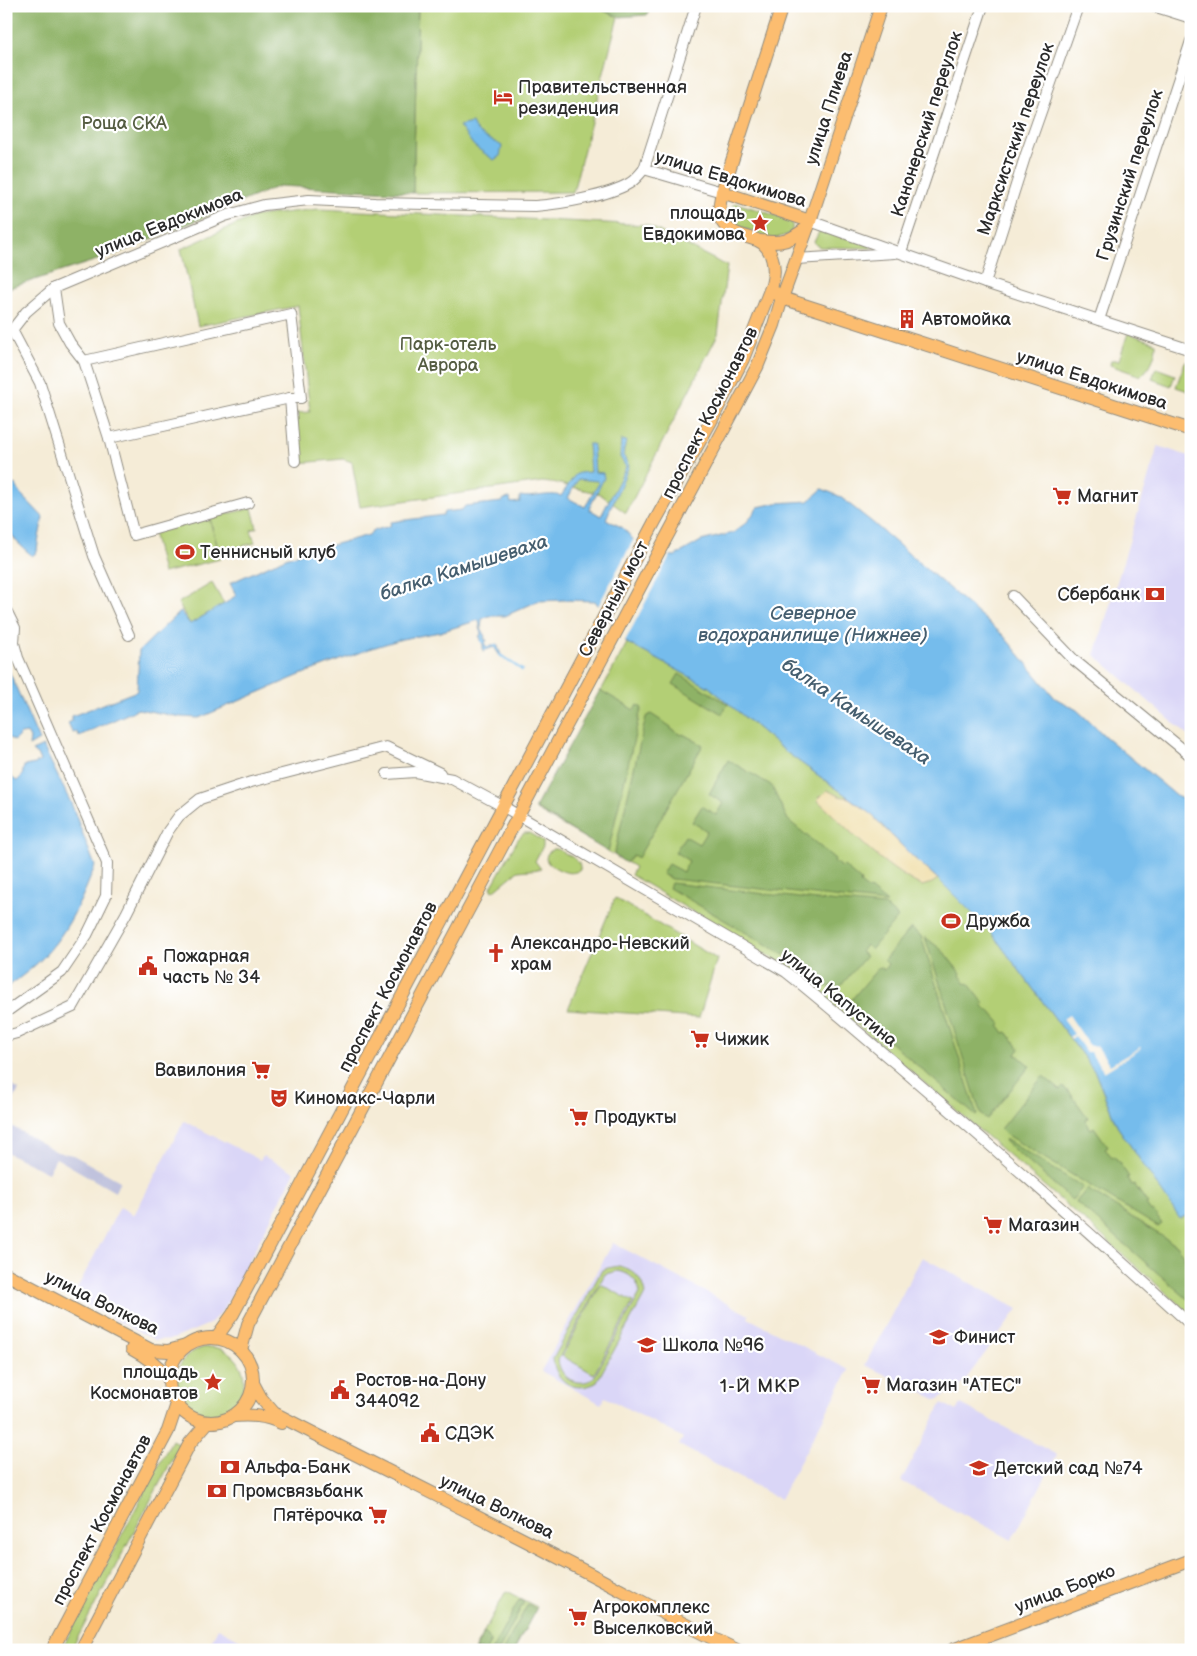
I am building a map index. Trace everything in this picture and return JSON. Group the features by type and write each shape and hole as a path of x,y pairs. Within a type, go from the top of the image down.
{"main road":[{"path":"782,6 722,192 720,210 721,218 730,230 760,241 785,242 809,224"},
{"name":"улица Плиева","path":"809,224 881,6"},
{"name":"улица Евдокимова","path":"722,192 809,224"},
{"name":"проспект Космонавтов","path":"670,529 758,367 809,224"},
{"path":"760,241 771,255 773,262 774,277 770,291"},
{"path":"770,291 772,288 782,298"},
{"name":"проспект Космонавтов","path":"655,521 743,358 770,291"},
{"name":"улица Евдокимова","path":"782,298 1191,430"},
{"name":"Северный мост","path":"573,677 655,521"},
{"name":"Северный мост","path":"588,685 670,529"},
{"name":"проспект Космонавтов","path":"216,1338 233,1314 573,677"},
{"name":"проспект Космонавтов","path":"241,1350 248,1324 588,685"},
{"name":"улица Волкова","path":"6,1274 152,1350 168,1351 186,1346"},
{"name":"улица Волкова","path":"6,1283 146,1357 169,1378"},
{"path":"206,1338 216,1338 229,1342 241,1350 248,1360 252,1371 253,1383 250,1396 244,1406 232,1416 208,1422 192,1417 177,1404 171,1392 169,1378 171,1366 186,1346 206,1338"},
{"name":"улица Волкова","path":"253,1383 261,1398 274,1413 565,1560 737,1650"},
{"name":"проспект Космонавтов","path":"52,1650 168,1431 177,1404"},
{"name":"улица Волкова","path":"232,1416 255,1415 272,1418 397,1484 562,1566 720,1650"},
{"path":"80,1650 190,1443 208,1422"},
{"name":"улица Борко","path":"952,1650 1191,1560"},
{"name":"улица Борко","path":"968,1650 1191,1566"}],"street":[{"path":"644,169 696,6"},
{"name":"Канонерский переулок","path":"901,252 983,6"},
{"name":"Марксистский переулок","path":"985,283 1025,157 1078,6"},
{"path":"1153,6 1191,18"},
{"name":"Грузинский переулок","path":"1099,320 1191,41"},
{"name":"улица Евдокимова","path":"129,635 94,556 40,383 9,331 26,312 54,288 225,216 264,204 309,200 375,203 551,205 618,188 631,182 644,169 722,192"},
{"name":"улица Евдокимова","path":"809,224 901,252 985,283 1099,320 1190,347"},
{"path":"796,259 901,252"},
{"path":"54,288 59,323 70,344 84,361 109,438 134,535 248,503"},
{"path":"84,361 291,314 302,398 290,398 109,438"},
{"path":"290,398 295,460"},
{"path":"1013,596 1074,660 1191,756"},
{"path":"6,610 15,628 14,643 16,651 107,863 108,881 106,896 87,935 62,972 6,1012"},
{"path":"6,657 16,651"},
{"path":"6,1036 17,1033 72,1007 126,914 168,831 179,816 200,799 250,782 386,747 452,779"},
{"name":"улица Капустина","path":"387,774 415,772 452,779 518,815 786,972 981,1136 1191,1325"}],"shaded area":[{"path":"1158,446 1191,457 1191,738 1095,655"},
{"path":"6,1082 19,1090 6,1113"},
{"path":"184,1121 260,1160 263,1156 295,1172 224,1309 209,1324 173,1339 155,1340 72,1298 120,1207 134,1215"},
{"path":"6,1123 57,1152 73,1155 120,1181 115,1192 56,1158 48,1173 6,1152"},
{"path":"613,1243 749,1315 748,1318 849,1370 780,1499 679,1445 683,1438 680,1436 605,1397 601,1404 541,1371"},
{"name":"Финист","path":"922,1257 1018,1309 960,1387 937,1400 865,1365"},
{"name":"Детский сад №74","path":"942,1403 957,1411 961,1404 1057,1455 1012,1540 901,1481"},
{"path":"218,1628 259,1650 207,1650"}],"green space":[{"name":"Роща СКА","path":"6,6 418,6 413,193 279,186 116,254 6,289"},
{"path":"418,6 593,6 618,17 573,192 413,193"},
{"path":"593,6 650,6 647,15 618,17"},
{"path":"736,203 790,220 792,230 790,234 773,239 737,226 731,219 730,213 733,205"},
{"name":"Парк-отель Аврора","path":"318,209 647,225 727,266 718,334 626,513 600,494 560,484 542,482 360,507 352,462 343,459 300,463 295,413 310,412 298,306 198,326 181,249 255,216"},
{"path":"820,230 872,245 871,248 820,247 814,242"},
{"path":"1128,333 1156,343 1152,361 1148,369 1141,376 1110,365 1111,360 1119,360"},
{"path":"1185,362 1191,363 1191,392 1176,387"},
{"path":"1156,368 1175,375 1171,386 1152,379"},
{"path":"252,508 257,528 251,530 255,543 218,552 220,559 163,573 153,532 209,518 217,545 210,518"},
{"path":"212,583 224,604 190,624 178,603"},
{"path":"6,606 16,658 6,662"},
{"name":"Дружба","path":"627,643 709,687 786,752 869,812 990,931 1095,1072 1117,1126 1181,1219 1185,1216 1191,1225 1191,1315 1084,1220 794,971 631,875 635,867 536,810"},
{"path":"679,674 728,704 722,714 673,684"},
{"path":"600,690 634,710 637,705 642,708 608,852 535,808"},
{"path":"651,714 671,727 671,729 703,745 638,858 633,855 626,863 614,855 646,717"},
{"path":"728,760 771,785 788,820 835,859 834,861 842,868 844,866 861,881 860,883 887,903 672,879 662,874 668,864 683,872 689,861 675,852 685,836 699,844 707,831 692,822 702,806 716,815 723,803 709,794"},
{"path":"524,833 529,833 543,841 543,846 535,861 541,869 518,871 493,891 491,887 518,839"},
{"path":"553,849 557,849 576,860 580,870 572,873 567,872 559,870 548,863 546,859 547,854"},
{"path":"671,883 885,906 898,917 871,950 866,945 861,952 866,956 839,988 835,985 826,987 800,964 669,888"},
{"path":"615,898 717,959 699,1018 568,1009"},
{"path":"911,928 921,936 976,1116 854,1011 856,1003 852,999 879,967 884,970 888,964 884,960"},
{"path":"925,937 943,951 961,974 966,984 968,983 984,1003 982,1004 987,1011 989,1010 1001,1024 999,1026 1004,1033 1007,1032 1020,1049 1016,1054 1030,1066 987,1119 981,1115"},
{"path":"1043,1076 1060,1090 1063,1087 1070,1093 1088,1118 1085,1120 1091,1129 1094,1127 1108,1147 1105,1149 1112,1157 1114,1156 1129,1177 1127,1178 1131,1185 1134,1184 1148,1204 1146,1205 1162,1224 1158,1227 1005,1134 1000,1129"},
{"path":"1005,1139 1083,1187 1072,1200 1004,1141"},
{"path":"1087,1189 1176,1245 1191,1270 1191,1302 1076,1202"},
{"path":"619,1266 629,1269 642,1283 645,1294 596,1383 581,1387 574,1386 562,1380 553,1359 602,1270","holes":["622,1272 635,1281 640,1293 593,1379 587,1382 570,1380 562,1372 558,1360 605,1274"]},
{"path":"601,1284 633,1302 594,1374 562,1356"},
{"path":"210,1347 223,1350 234,1357 241,1368 244,1381 241,1394 234,1405 223,1412 210,1415 197,1412 186,1405 179,1394 176,1381 179,1368 186,1357 197,1350"},
{"path":"172,1440 180,1445 71,1650 61,1650"},
{"path":"506,1591 537,1607 514,1650 474,1650"},
{"path":"519,1600 524,1602 499,1650 492,1650"},
{"path":"528,1604 536,1609 514,1650 503,1650"},
{"path":"485,1632 491,1641 486,1650 475,1650"}],"sand":[{"path":"827,790 839,796 849,798 869,812 911,855 938,879 922,886 893,869 817,800"}],"water":[{"path":"472,123 477,131 502,146 500,156 494,160 474,146 459,126"},
{"name":"Северное водохранилище (Нижнее)","path":"621,440 626,441 623,455 629,466 606,519 623,528 646,554 675,556 701,541 733,533 747,522 758,507 776,503 809,501 822,489 839,496 872,522 1003,635 1055,698 1077,710 1107,738 1178,797 1191,803 1191,1225 1185,1216 1180,1219 1117,1126 1095,1072 990,931 869,812 786,752 709,687 627,643 595,601 538,601 505,616 489,616 482,619 481,628 484,639 487,640 485,643 486,647 497,644 500,656 494,647 483,651 483,644 479,636 481,635 479,620 440,632 402,639 372,648 300,675 199,718 181,717 138,709 79,736 77,732 73,733 68,723 72,721 72,716 137,691 139,651 181,612 190,624 229,601 236,595 230,583 288,557 369,535 372,531 390,526 391,522 443,515 444,512 462,510 465,506 502,502 504,499 510,498 511,503 520,502 520,496 561,496 575,475 590,472 588,444 593,444 595,472 603,473 604,478 589,509 601,516 626,467 620,457","holes":["578,479 597,481 599,483 585,507 568,498"]},
{"path":"6,484 16,485 20,493 43,517 37,552 32,556 16,541 6,526"},
{"path":"6,670 9,671 39,740 29,746 30,738 27,733 21,734 14,741 6,736"},
{"path":"43,746 71,803 95,866 75,911 56,942 38,962 6,988 6,768 9,774 17,781 22,776 24,766 40,761 38,756 32,751"}],"pier":[{"path":"635,537 647,551 671,554 624,643 597,608"},
{"path":"1069,1015 1090,1046 1097,1046 1110,1065 1142,1048 1104,1072 1090,1052 1086,1052 1075,1036 1071,1039 1069,1037 1074,1034 1063,1019"}],"waterway":[{"path":"500,655 522,670"}],"place":[{"name":"Правительственная резиденция","path":"503,97"},
{"name":"площадь Евдокимова","path":"760,223"},
{"name":"Автомойка","path":"907,319"},
{"name":"Магнит","path":"1062,496"},
{"name":"Теннисный клуб","path":"185,552"},
{"name":"Сбербанк","path":"1155,594"},
{"name":"Дружба","path":"951,921"},
{"name":"Александро-Невский храм","path":"496,953"},
{"name":"Пожарная часть № 34","path":"148,966"},
{"name":"Чижик","path":"700,1039"},
{"name":"Вавилония","path":"261,1070"},
{"name":"Киномакс-Чарли","path":"279,1098"},
{"name":"Продукты","path":"579,1117"},
{"name":"Магазин","path":"993,1225"},
{"name":"Финист","path":"939,1337"},
{"name":"Школа №96","path":"647,1345"},
{"name":"площадь Космонавтов","path":"213,1382"},
{"name":"Магазин \"АТЕС\"","path":"871,1385"},
{"name":"Ростов-на-Дону 344092","path":"340,1390"},
{"name":"СДЭК","path":"430,1433"},
{"name":"Альфа-Банк","path":"230,1467"},
{"name":"Детский сад №74","path":"979,1468"},
{"name":"Промсвязьбанк","path":"217,1491"},
{"name":"Пятёрочка","path":"378,1515"},
{"name":"Агрокомплекс Выселковский","path":"578,1617"}],"district":[{"name":"1-Й МКР","path":"760,1386"}],"water label":[{"name":"балка Камышеваха","path":"464,568"},
{"name":"балка Камышеваха","path":"856,712"}]}
